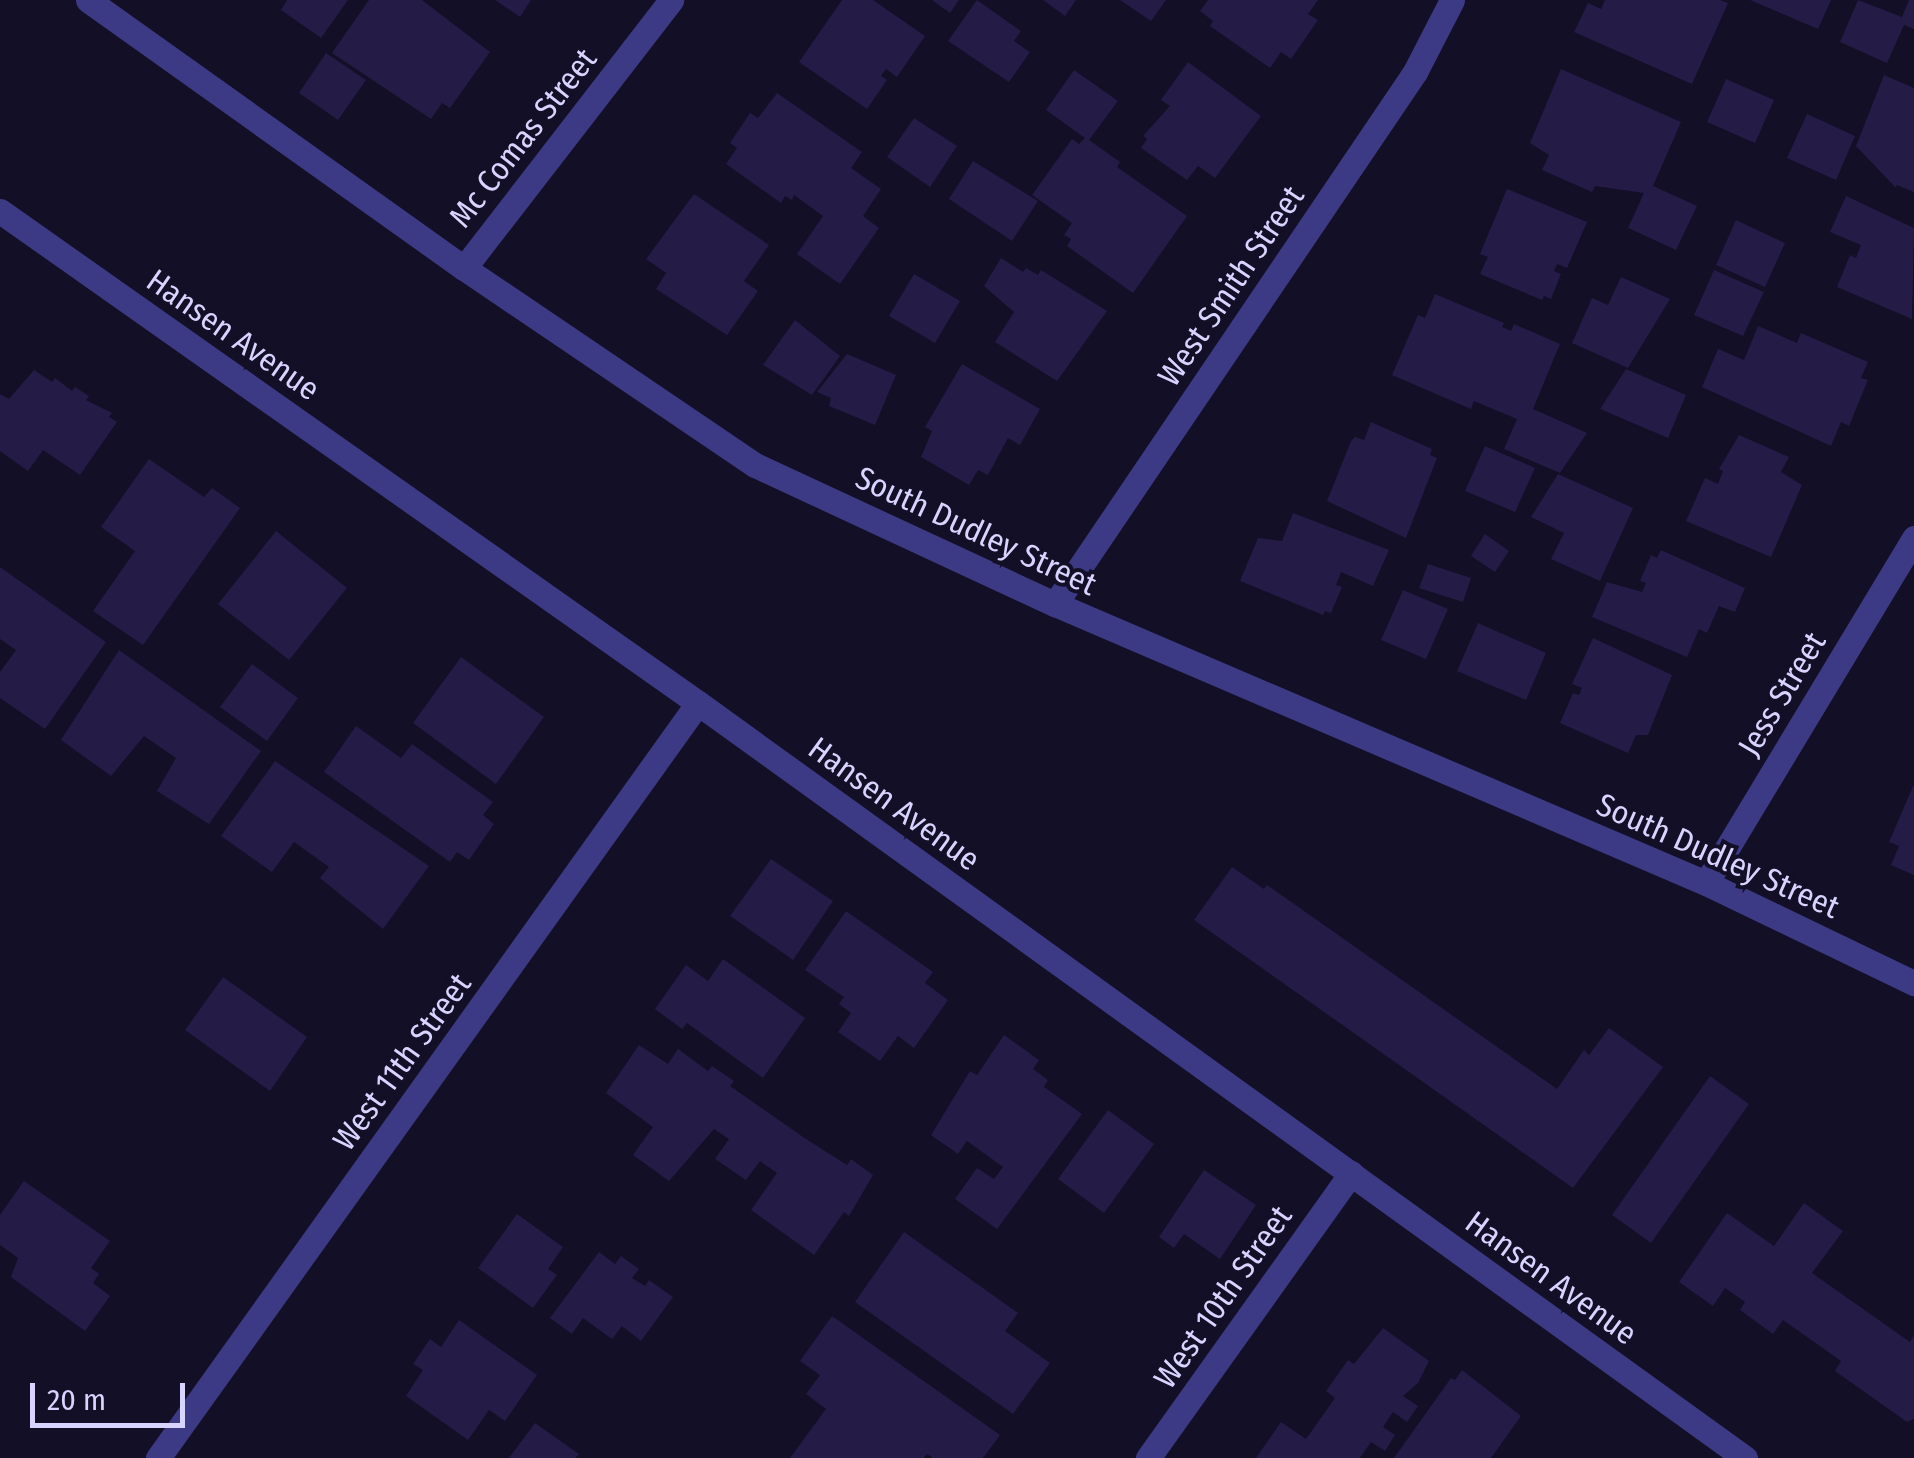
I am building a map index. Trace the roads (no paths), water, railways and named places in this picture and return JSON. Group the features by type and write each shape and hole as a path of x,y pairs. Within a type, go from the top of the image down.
{"street":[{"name":"South Dudley Street","path":"88,0 464,268 755,464 1054,604 1706,883 1914,983"},
{"name":"Mc Comas Street","path":"464,268 670,0"},
{"name":"West Smith Street","path":"1054,604 1415,72 1452,0"},
{"name":"Hansen Avenue","path":"0,211 698,703 1745,1458"},
{"name":"Jess Street","path":"1706,883 1914,538"},
{"name":"West 11th Street","path":"158,1458 698,703"},
{"name":"West 10th Street","path":"1148,1458 1351,1173"}]}
